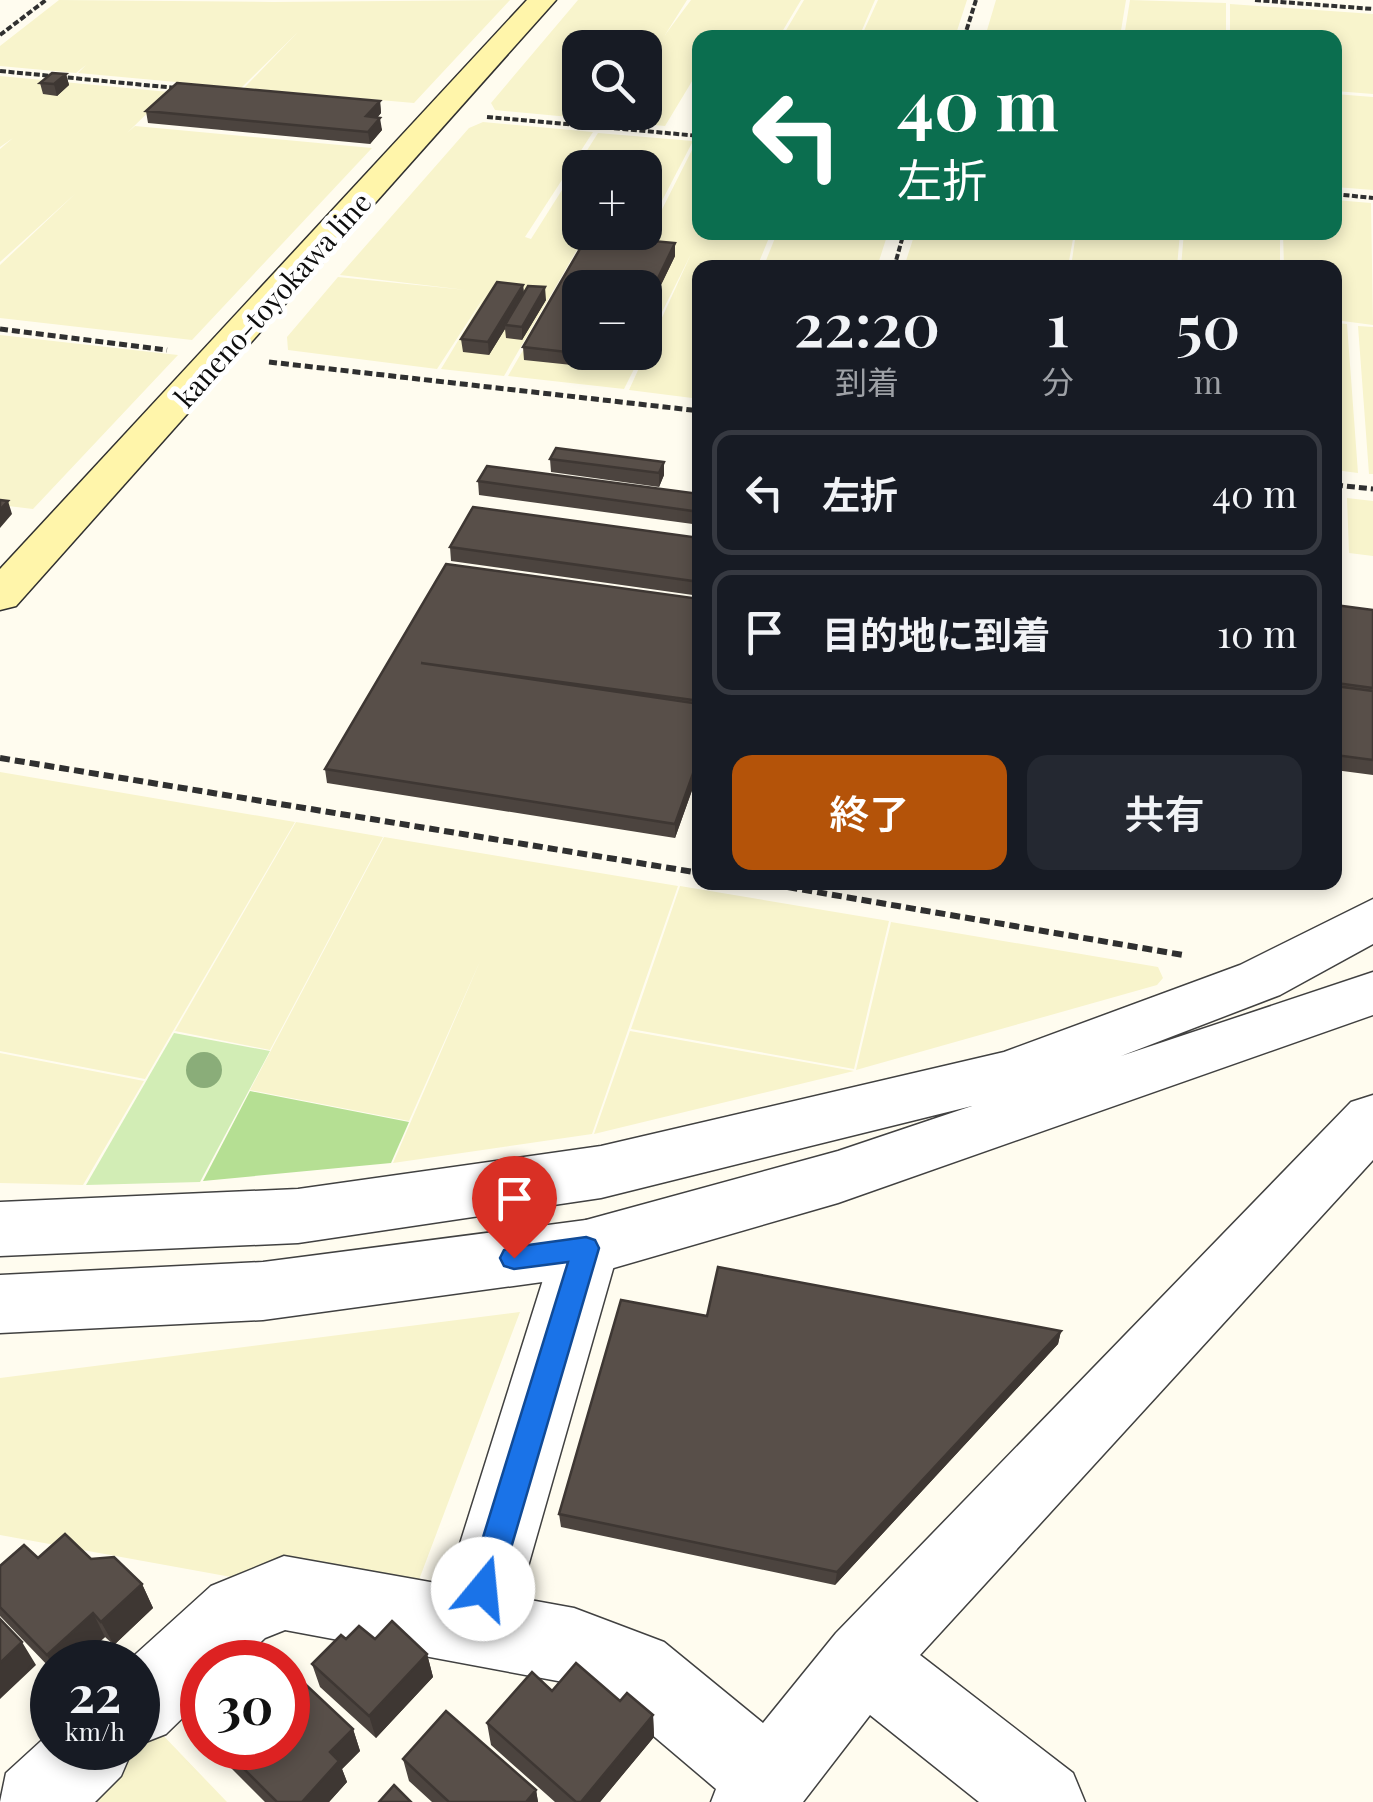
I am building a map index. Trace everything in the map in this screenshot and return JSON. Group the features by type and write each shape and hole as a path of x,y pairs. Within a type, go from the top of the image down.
{"main road":[{"name":"kaneno-toyokawa line","path":"0,596 542,0"}],"street":[{"path":"0,1229 298,1216 602,1172 1012,1073 1260,980 1373,918"},
{"path":"0,1304 263,1292 586,1248 838,1177 1373,993"},
{"path":"160,1685 238,1612 284,1592 574,1646 636,1670 761,1791 863,1660 1373,1118"},
{"path":"472,1627 586,1248"},
{"path":"863,1660 1044,1802"},
{"path":"35,1802 69,1770"}],"path":[{"path":"0,34 46,0"},
{"path":"967,30 976,0"},
{"path":"1255,0 1373,9"},
{"path":"0,71 192,89"},
{"path":"442,112 692,135"},
{"path":"1342,195 1373,198"},
{"path":"0,329 692,410"},
{"path":"1342,486 1373,490"},
{"path":"0,758 692,872"},
{"path":"805,890 1200,958 1260,980"}],"shaded area":[{"path":"59,0 510,0 414,103 244,88 298,32 241,88 78,73 86,65 76,73 0,66 0,46"},
{"path":"578,0 687,0 665,35 691,0 801,0 783,30 692,30 692,81 665,126 662,30 562,30 562,116 495,110 491,103"},
{"path":"804,0 875,0 862,30 786,30"},
{"path":"878,0 967,0 957,30 864,30"},
{"path":"996,0 1126,0 1121,30 987,30"},
{"path":"1130,0 1226,3 1226,30 1125,30"},
{"path":"1230,4 1373,14 1373,94 1342,92 1342,30 1230,30"},
{"path":"0,76 169,92 127,133 135,126 372,148 192,340 0,318 0,265 76,193 0,262 0,149 13,138 0,147"},
{"path":"1342,95 1373,97 1373,190 1342,188"},
{"path":"483,122 593,132 581,150 562,150 562,180 525,237 531,239 562,190 562,250 577,250 504,376 441,369 488,291 437,369 288,350 287,337 338,277 466,290 340,275 469,128"},
{"path":"598,133 692,143 662,201 662,150 587,150"},
{"path":"692,150 692,240 768,240 760,260 692,260 692,398 629,390 638,370 662,370 662,318 691,254 662,312 662,270 569,270 581,250 677,254 649,250 662,250 662,209"},
{"path":"1342,201 1371,203 1373,325 1342,321 1342,260 1284,260 1283,240 1342,240"},
{"path":"774,240 886,240 879,260 766,260"},
{"path":"912,240 1073,240 1069,260 906,260"},
{"path":"1075,240 1179,240 1178,260 1072,260"},
{"path":"1183,240 1280,240 1280,260 1182,260"},
{"path":"562,283 562,370 634,370 624,389 508,376"},
{"path":"1342,324 1347,324 1358,473 1342,471"},
{"path":"1358,326 1373,327 1373,474 1369,474"},
{"path":"0,335 178,355 33,509 0,505"},
{"path":"1347,498 1373,501 1373,556 1349,553"},
{"path":"0,772 295,822 145,1079 0,1051"},
{"path":"296,822 383,837 270,1050 175,1031"},
{"path":"384,837 678,886 592,1134 393,1163 481,959 409,1121 250,1090"},
{"path":"680,886 889,921 854,1069 631,1029"},
{"path":"891,922 1158,967 1163,978 1157,985 856,1070"},
{"path":"630,1031 854,1071 594,1134"},
{"path":"0,1053 144,1081 83,1185 0,1183"},
{"path":"520,1312 408,1609 0,1535 0,1378"},
{"path":"160,1732 180,1753 180,1770 196,1770 227,1802 83,1802 115,1770 160,1770"}],"green space":[{"path":"174,1033 270,1051 200,1182 86,1185"},
{"path":"250,1091 409,1122 391,1163 203,1181"}],"building":[{"path":"52,73 66,74 54,84 40,83"},
{"path":"177,83 380,101 366,116 380,118 368,132 146,111"},
{"path":"662,242 675,243 662,270 568,270 579,250 662,250"},
{"path":"562,280 562,351 523,347"},
{"path":"497,282 523,285 488,342 461,339"},
{"path":"528,286 545,287 522,327 505,325"},
{"path":"556,448 664,462 659,473 550,459"},
{"path":"487,466 692,493 692,511 478,481"},
{"path":"473,507 692,537 692,581 450,547"},
{"path":"446,564 692,598 692,700 421,663 692,703 692,776 675,824 325,769"},
{"path":"1342,606 1373,610 1373,688 1342,684"},
{"path":"1342,687 1373,691 1373,760 1342,756"},
{"path":"718,1267 1061,1331 837,1572 559,1514 621,1300 707,1316"},
{"path":"65,1534 91,1559 114,1557 142,1584 101,1622 93,1613 63,1640 32,1640 0,1607 0,1566 24,1545 38,1558"},
{"path":"0,1619 22,1642 0,1663"},
{"path":"392,1621 427,1654 369,1716 312,1664 341,1635 346,1639 359,1626 375,1639"},
{"path":"576,1663 620,1701 627,1693 653,1715 581,1802 576,1802 487,1723 532,1672 552,1691"},
{"path":"310,1689 353,1729 330,1752 339,1761 302,1802 277,1802 245,1770 310,1770"},
{"path":"446,1711 536,1790 526,1802 449,1802 403,1759"},
{"path":"394,1785 411,1802 379,1802"}],"route":[{"path":"483,1589 586,1248 514,1258"}]}
